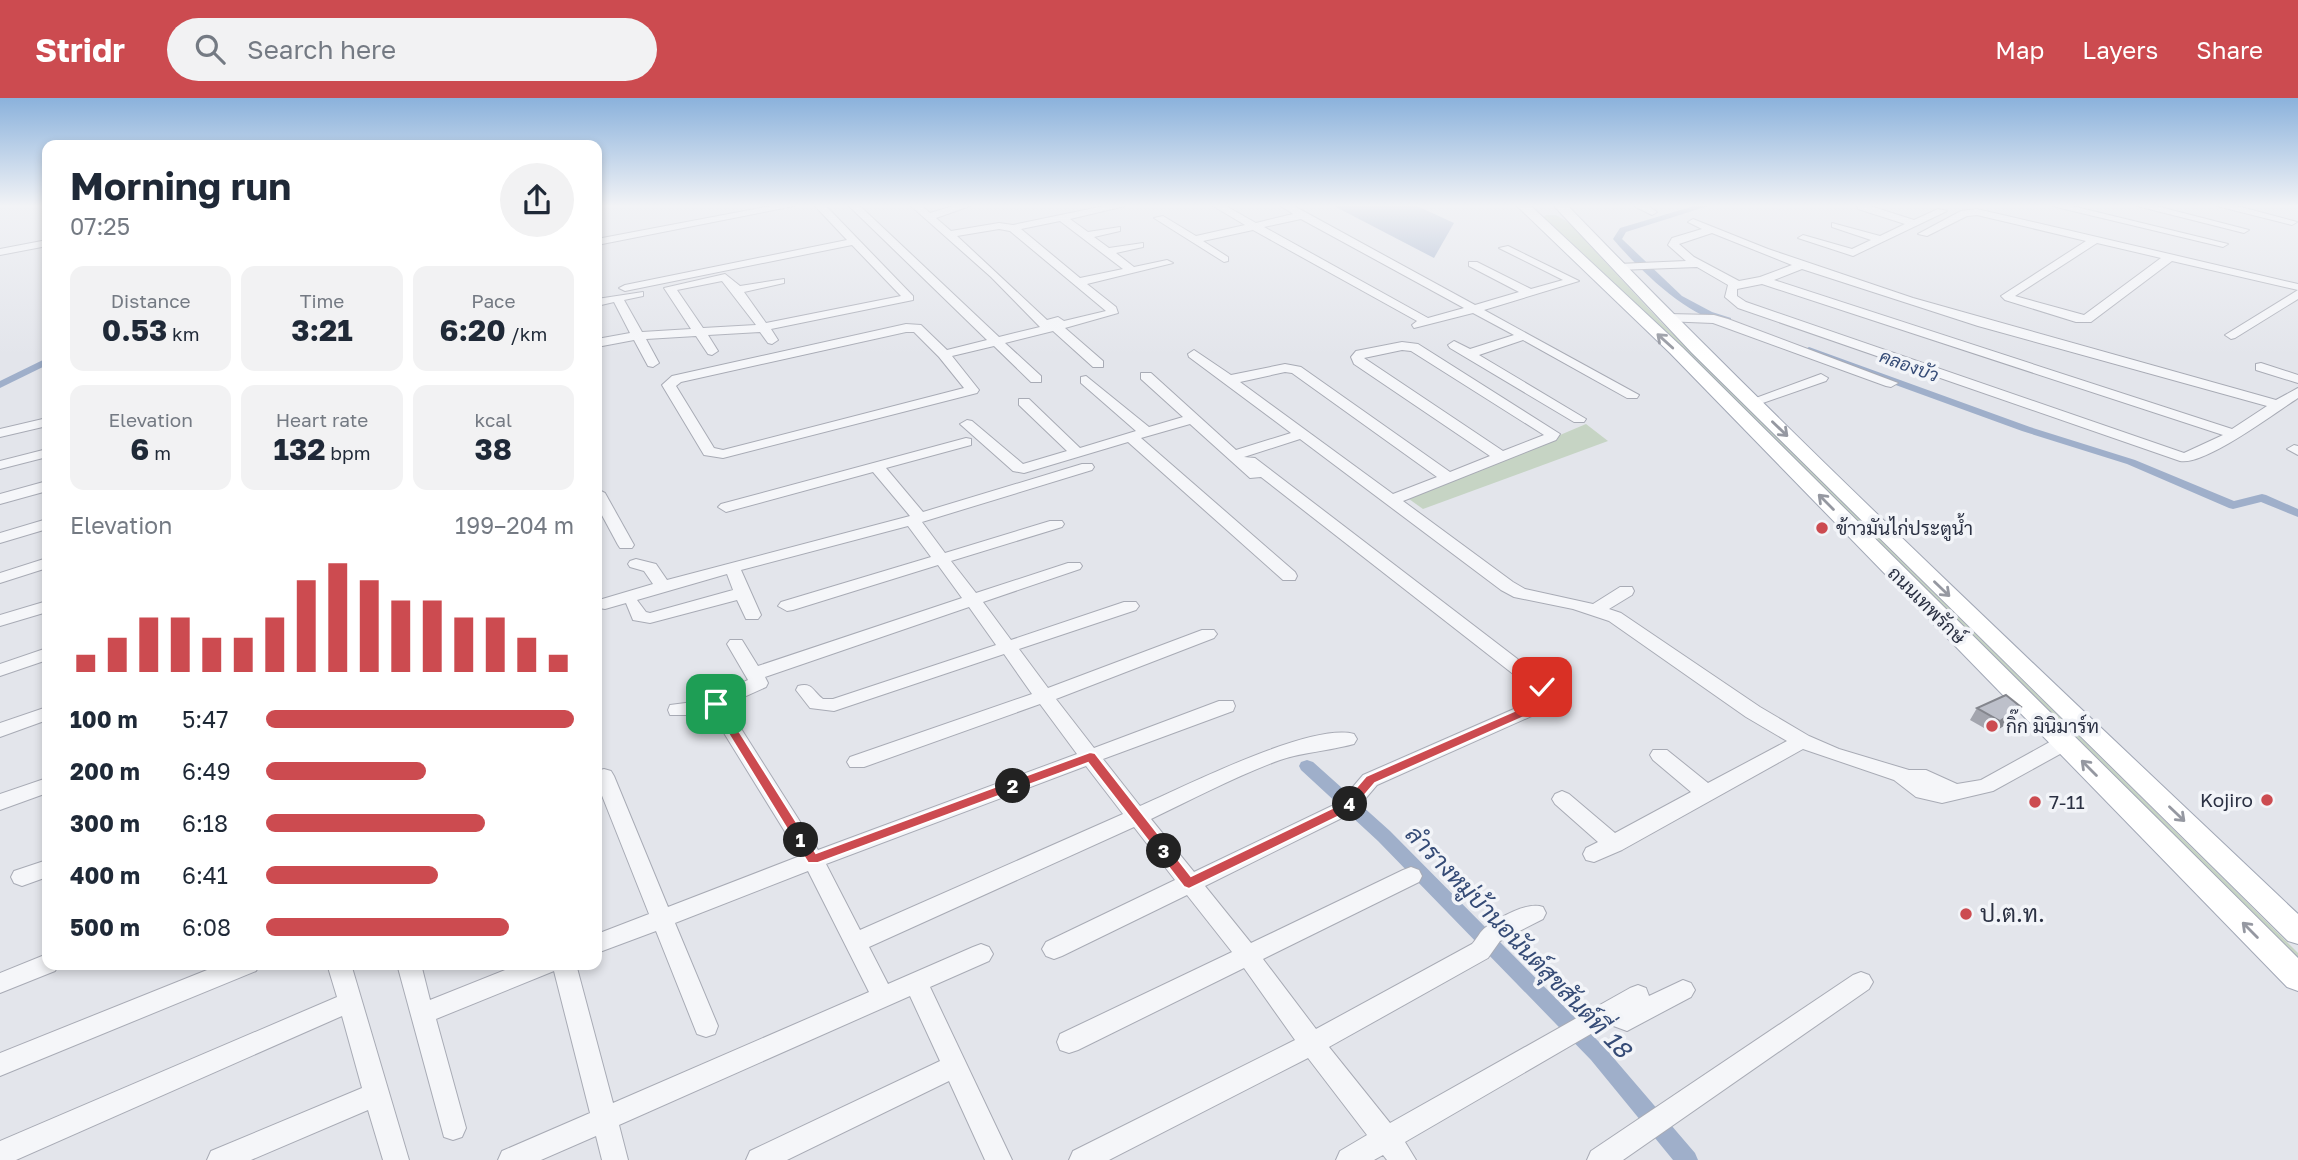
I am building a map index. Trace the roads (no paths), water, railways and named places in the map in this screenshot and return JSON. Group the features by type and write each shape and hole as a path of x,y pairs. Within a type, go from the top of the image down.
{"main road":[{"name":"ถนนเทพรักษ์","path":"1603,256 1618,266 1676,350 2298,978"},
{"name":"ถนนเทพรักษ์","path":"1608,256 1888,537 2298,932"}],"street":[{"path":"602,300 621,293 790,256"},
{"path":"602,343 637,335 764,328 909,298 869,256"},
{"path":"906,256 1036,379"},
{"path":"977,256 1044,324 1058,321 1008,273 985,256"},
{"path":"944,354 1112,313 1112,310 1046,256"},
{"path":"1111,256 1131,271"},
{"path":"1219,256 1224,259"},
{"path":"1303,256 1422,323 1618,266 1695,262"},
{"path":"1377,256 1632,395"},
{"path":"1520,256 1573,281"},
{"path":"1687,256 1737,285"},
{"path":"1777,256 1995,326 2278,405"},
{"path":"2070,256 2007,296 2087,319 2173,256"},
{"path":"2181,256 2298,287"},
{"path":"1078,282 1167,263"},
{"path":"1472,264 1529,293"},
{"path":"1801,265 1763,280 1734,286 1730,293 1735,301 1742,305 2185,458 2210,448 2298,391"},
{"path":"995,275 1008,273"},
{"path":"621,293 670,288 725,277 772,340"},
{"path":"1763,280 2233,434"},
{"path":"737,290 780,281"},
{"path":"670,288 712,351"},
{"path":"621,293 637,335 653,363"},
{"path":"2231,335 2298,294"},
{"path":"1668,318 1714,319 1891,383"},
{"path":"906,328 917,328 944,354 972,390 723,454 709,452 669,385 677,379 906,328"},
{"path":"1057,328 1098,364"},
{"path":"1468,354 1524,336"},
{"path":"1454,345 1579,419"},
{"path":"1390,501 1447,477 1500,456 1553,434 1414,347 1402,346 1361,354 1357,357 1359,361 1500,456"},
{"path":"1194,354 1299,435 1520,593 1597,610 1632,627 1753,712 1802,741 1832,754 1907,778 1925,776 1937,780 1954,792 1986,786 2064,743"},
{"path":"2260,367 2298,380"},
{"path":"1228,380 1285,368 1296,370 1447,477"},
{"path":"1054,949 1351,802 1370,780 1547,702 1549,695 1471,631 1242,458 1146,376"},
{"path":"1752,402 1821,378"},
{"path":"1086,380 1146,432"},
{"path":"1024,402 1077,453"},
{"path":"967,424 1018,468 1034,467 1194,418"},
{"path":"0,433 42,423"},
{"path":"1242,458 1299,435"},
{"path":"1131,438 1289,576"},
{"path":"726,507 966,442"},
{"path":"0,465 42,454"},
{"path":"1242,458 1271,489"},
{"path":"877,467 912,505 916,519 942,559 1090,757 1248,956 1312,1044 1403,1160"},
{"path":"605,604 662,586 916,519 1087,467"},
{"path":"0,499 42,487"},
{"path":"602,512 626,545"},
{"path":"787,606 1056,524"},
{"path":"0,538 42,525"},
{"path":"636,564 650,567 662,586"},
{"path":"0,578 42,565"},
{"path":"754,674 1074,566"},
{"path":"733,567 751,615"},
{"path":"1597,610 1626,591"},
{"path":"634,604 639,616 650,618 743,593"},
{"path":"806,690 811,702 820,706 834,705 1130,606"},
{"path":"0,621 42,608"},
{"path":"857,762 1045,696 1208,634"},
{"path":"677,709 700,709 756,685 759,680 736,644"},
{"path":"0,670 42,656"},
{"path":"716,704 813,860 882,995"},
{"path":"602,942 1226,706"},
{"path":"0,730 42,715"},
{"path":"857,942 1271,756 1347,738"},
{"path":"1594,855 1802,741"},
{"path":"1660,755 1706,793"},
{"path":"604,776 706,1026"},
{"path":"0,802 42,787"},
{"path":"1562,799 1614,844"},
{"path":"22,877 42,870"},
{"path":"1069,1042 1411,876"},
{"path":"1082,1160 1312,1044 1535,913"},
{"path":"511,1160 882,995 981,954"},
{"path":"0,983 42,966"},
{"path":"0,1065 233,970"},
{"path":"341,970 396,1160"},
{"path":"410,970 453,1128"},
{"path":"421,1014 532,970"},
{"path":"566,970 615,1160"},
{"path":"915,981 999,1160"},
{"path":"1600,1160 1861,982"},
{"path":"1609,1010 1619,1018 1627,1020 1683,990"},
{"path":"1349,1160 1638,995"},
{"path":"0,1154 350,1002"},
{"path":"759,1160 955,1066"},
{"path":"219,1160 377,1094"}],"waterway":[{"name":"คลองบัว","path":"1634,256 1679,298 1709,314 1728,320"},
{"name":"คลองบัว","path":"1809,350 2026,429 2131,462 2233,505 2262,498 2298,513"},
{"path":"0,385 42,364"},
{"name":"ลำรางหมู่บ้านอนันต์สุขสันต์ที่ 18","path":"1307,766 1384,836 1598,1054 1687,1160"}],"place":[{"name":"ข้าวมันไก่ประตูน้ำ","path":"1822,528"},
{"name":"กิ๊ก มินิมาร์ท","path":"1992,726"},
{"name":"Kojiro","path":"2267,800"},
{"name":"7-11","path":"2035,802"},
{"name":"ป.ต.ท.","path":"1966,914"}]}
